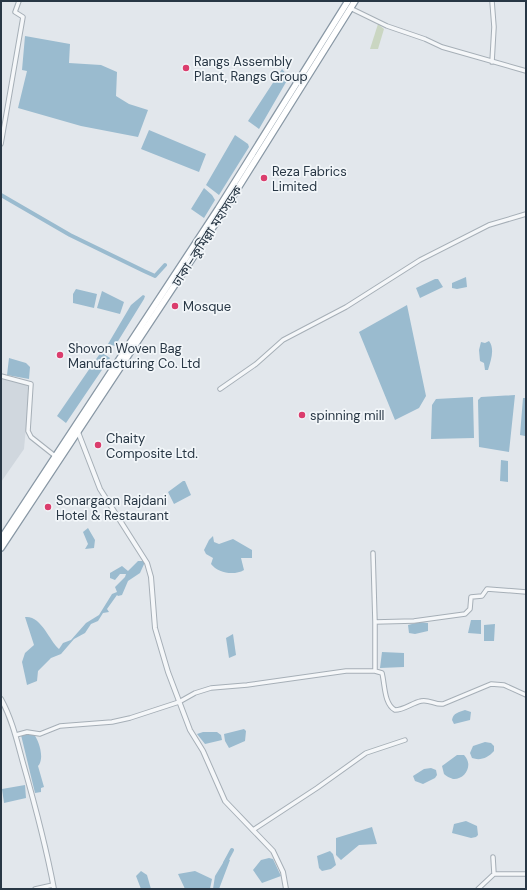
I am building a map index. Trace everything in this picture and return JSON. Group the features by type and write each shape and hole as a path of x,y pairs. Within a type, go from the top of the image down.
{"highway":[{"name":"ঢাকা–কুমিল্লা মহাসড়ক","path":"1,539 218,209 347,3 355,1"},
{"name":"ঢাকা–কুমিল্লা মহাসড়ক","path":"1,548 224,212 347,3"}],"street":[{"path":"1,144 23,18 14,12 19,1"},
{"path":"492,1 494,27 492,62"},
{"path":"347,3 387,26 425,39 442,47 466,52 492,62 526,70"},
{"path":"220,389 256,364 283,340 329,317 420,260 489,225 526,214"},
{"path":"1,376 31,384 28,431 31,437 55,456"},
{"path":"78,432 100,489 147,563 151,577 155,628 179,702 190,730 203,751 224,801 273,851 283,872 286,889"},
{"path":"373,553 375,671"},
{"path":"375,622 414,621 465,614 470,609 471,597 482,596 487,589 526,592"},
{"path":"16,735 27,732 40,734 67,725 74,726 112,722 130,718 179,702 195,693 211,688 247,685 346,671 375,671 382,673 387,701 395,710 421,701 443,704 491,684 504,685 526,694"},
{"path":"1,699 8,712 16,735 43,833 54,887 35,889"},
{"path":"253,830 317,788 366,753 405,740"},
{"path":"492,856 494,874"},
{"path":"478,889 494,874 526,874"}],"shaded area":[{"path":"1,374 30,384 24,449 1,482"}],"green space":[{"path":"378,24 384,29 378,49 370,49"}],"water":[{"path":"25,36 70,44 69,63 101,65 117,72 116,96 129,104 148,110 138,137 81,126 18,108 27,71 22,70"},
{"path":"282,69 289,77 259,129 248,121"},
{"path":"149,130 206,154 199,172 141,149"},
{"path":"235,135 248,144 249,147 219,195 206,185"},
{"path":"204,188 215,200 204,218 191,209"},
{"path":"466,277 467,287 457,289 452,288 452,283"},
{"path":"438,279 443,287 420,298 416,288"},
{"path":"76,289 97,294 94,308 73,303 73,294"},
{"path":"102,291 124,302 120,314 97,308"},
{"path":"143,295 145,296 144,299 115,346 108,344 131,305"},
{"path":"407,305 426,396 419,408 395,420 359,332"},
{"path":"489,341 492,348 492,355 488,370 485,370 484,363 480,361 479,350 481,342 485,343"},
{"path":"101,352 110,358 66,423 57,416"},
{"path":"9,358 26,363 30,367 29,379 7,375"},
{"path":"515,395 509,452 479,447 478,400 481,397"},
{"path":"473,397 474,438 431,439 432,405 436,399"},
{"path":"523,398 526,398 525,436 520,435"},
{"path":"501,460 508,461 508,482 500,481"},
{"path":"185,481 191,495 174,504 168,492"},
{"path":"88,528 95,540 94,548 85,549 88,544 83,532"},
{"path":"213,536 214,542 219,544 233,539 252,550 252,558 241,558 244,570 236,573 226,573 218,570 211,564 213,558 206,554 204,550 209,540"},
{"path":"138,561 145,562 140,573 128,581 122,595 117,595 107,609 109,612 103,613 98,621 91,624 85,633 74,639 61,654 51,658 38,671 37,681 27,685 22,662 25,653 34,645 25,617 31,617 36,620 59,649 63,643 71,640 86,623 99,615 112,594 117,592 115,587 126,574 120,574 115,580 110,578 110,573 122,566 128,571"},
{"path":"471,620 481,620 481,634 468,633"},
{"path":"420,622 428,623 428,631 415,634 409,633 408,625"},
{"path":"495,624 494,641 484,641 484,625"},
{"path":"233,634 236,655 229,658 226,638"},
{"path":"382,652 404,653 404,667 380,668"},
{"path":"465,710 471,712 470,720 454,724 452,720 454,716"},
{"path":"244,729 246,731 245,741 229,748 225,741 224,734"},
{"path":"203,732 217,732 221,735 222,740 205,744 197,734"},
{"path":"33,733 37,740 41,754 40,763 38,766 44,787 41,788 41,792 35,793 21,735"},
{"path":"485,742 491,743 494,746 494,751 484,758 472,758 470,753 473,746"},
{"path":"457,755 464,755 467,759 468,767 467,771 461,777 453,779 444,774 442,766"},
{"path":"431,768 436,770 437,775 435,778 423,784 415,781 413,776 424,769"},
{"path":"25,785 26,798 4,803 2,789"},
{"path":"466,821 477,826 478,835 476,837 471,838 452,833 454,824"},
{"path":"372,827 377,844 359,845 341,860 336,855 336,838"},
{"path":"330,851 333,854 336,865 331,869 322,871 319,868 317,856"},
{"path":"226,858 230,860 219,889 213,889 215,876"},
{"path":"269,858 273,859 281,876 262,883 253,870 261,860"},
{"path":"141,871 147,875 151,889 141,889 136,876"},
{"path":"195,871 212,879 210,889 185,889 178,874"}],"waterway":[{"path":"1,195 70,235 155,276 165,265"},
{"path":"225,863 232,850"}],"place":[{"name":"Rangs Assembly Plant, Rangs Group","path":"186,68"},
{"name":"Reza Fabrics Limited","path":"264,178"},
{"name":"Mosque","path":"175,306"},
{"name":"Shovon Woven Bag Manufacturing Co. Ltd","path":"60,355"},
{"name":"spinning mill","path":"302,415"},
{"name":"Chaity Composite Ltd.","path":"98,445"},
{"name":"Sonargaon Rajdani Hotel & Restaurant","path":"48,507"}]}
